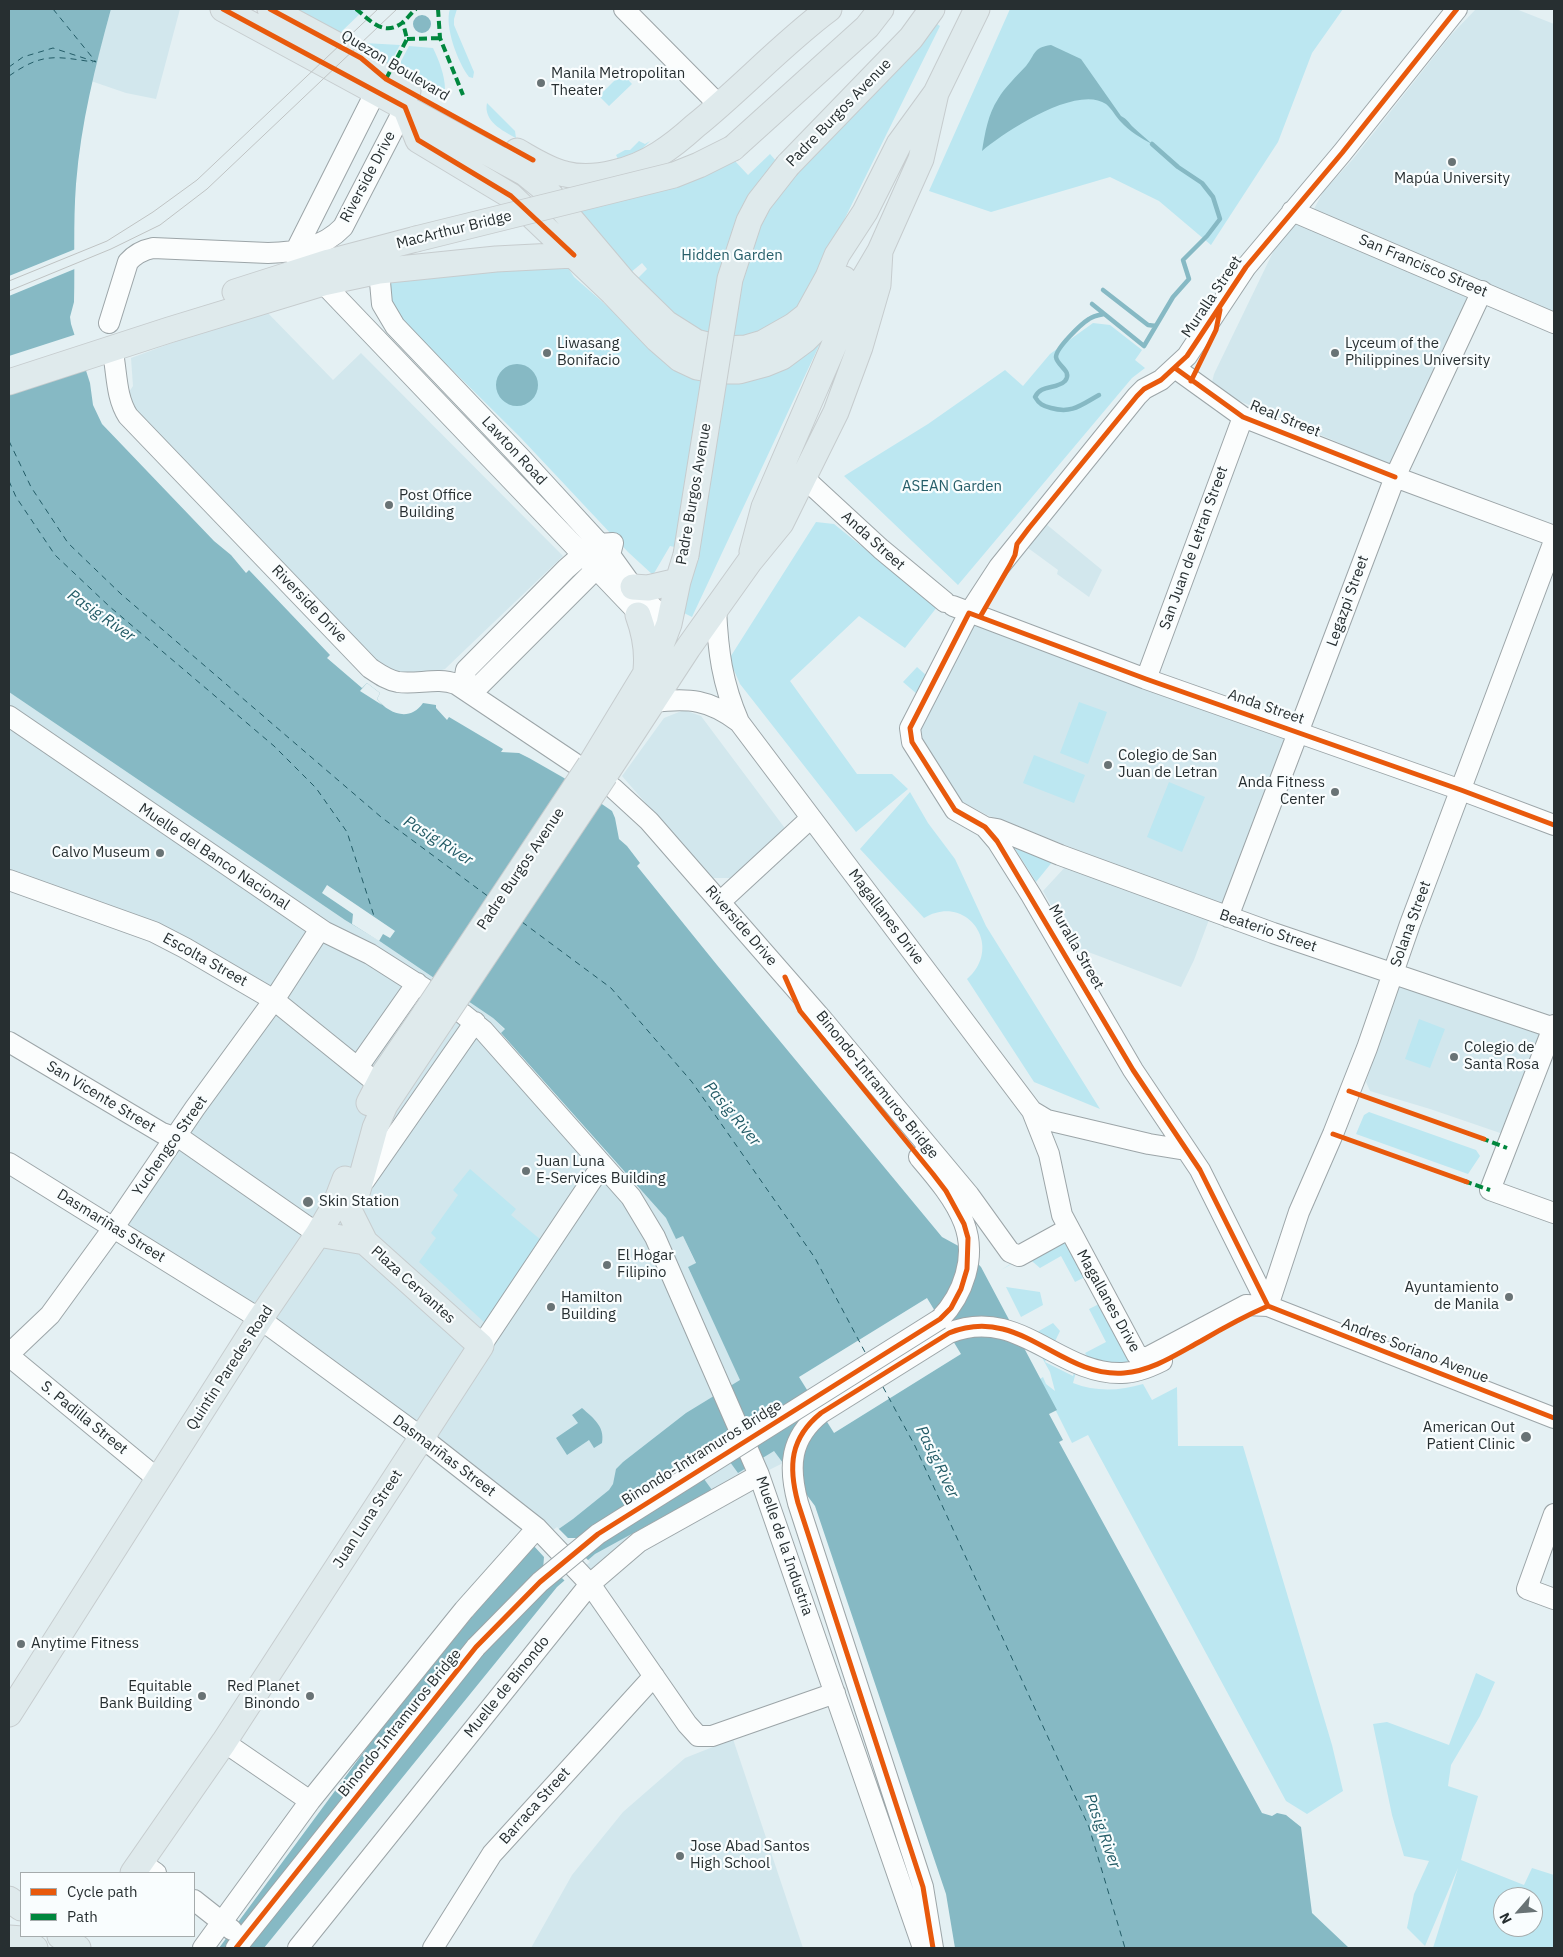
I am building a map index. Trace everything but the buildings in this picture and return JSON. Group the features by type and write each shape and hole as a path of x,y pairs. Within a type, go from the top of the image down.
{"main road":[{"name":"Quezon Boulevard","path":"224,9 361,58 386,79 545,167 566,175 599,175 626,169 646,162 669,148 720,106 829,9"},
{"name":"Quezon Boulevard","path":"270,9 299,37 376,91 537,181 556,200 624,282 666,323 696,342 723,349 746,348 763,343 793,326 806,315 828,277 837,255 865,212 899,144 936,93"},
{"name":"MacArthur Bridge","path":"9,382 166,323 297,261 416,239 674,175 699,165 733,148 867,27 881,9"},
{"name":"Padre Burgos Avenue","path":"595,773 666,631 686,555 730,279 749,221 759,202 788,166 911,38 932,9"},
{"name":"Padre Burgos Avenue","path":"750,560 764,507 860,285 880,251 921,159 936,93 977,9"},
{"name":"Quezon Boulevard","path":"405,107 418,140 505,191 574,254 657,339 680,358 697,367 719,371 739,371 782,357 805,340 823,322 838,295 851,260 865,212"},
{"name":"Padre Burgos Avenue","path":"441,1007 595,773 653,702 750,560 781,524 836,412 860,347 878,284 880,251"},
{"name":"MacArthur Bridge","path":"9,364 323,283 379,271 496,259 574,254"},
{"path":"633,586 648,588 678,581"},
{"path":"638,615 646,636 648,654 645,675"},
{"path":"358,1190 375,1128 385,1105 441,1007"},
{"name":"Quintin Paredes Road","path":"9,1714 260,1319 318,1234 335,1205 344,1186 364,1115 378,1084 441,1007"},
{"name":"Plaza Cervantes","path":"358,1190 351,1200 350,1210 365,1242 481,1346"},
{"path":"318,1234 365,1242"},
{"name":"Juan Luna Street","path":"143,1869 481,1346"},
{"path":"9,1899 20,1907"},
{"path":"62,1937 78,1948 88,1937"},
{"path":"9,1938 22,1939 35,1948"}],"street":[{"path":"624,9 720,106"},
{"name":"Muralla Street","path":"1268,1306 1200,1170 1133,1070 997,841 985,828 955,810 918,753 910,736 910,728 914,722 955,607 999,567 1137,396 1144,389 1161,380 1187,356 1246,267 1458,9"},
{"name":"Riverside Drive","path":"297,261 376,91"},
{"name":"Riverside Drive","path":"109,323 128,262 133,256 145,249 268,253 297,261 336,234 343,227 405,107"},
{"name":"San Francisco Street","path":"1292,211 1554,323"},
{"name":"Lawton Road","path":"379,271 382,304 395,326 521,458 597,555 638,615 666,631"},
{"name":"Lawton Road","path":"323,283 597,555 633,586 666,631"},
{"name":"Legazpi Street","path":"1228,917 1300,732 1395,477 1482,291"},
{"name":"Riverside Drive","path":"114,359 120,399 122,407 128,416 370,668 396,682 448,681 463,688 595,773 649,820 822,1019 969,1195 1010,1252 1019,1256 1064,1220"},
{"name":"Real Street","path":"1175,368 1242,417 1395,477 1554,536"},
{"name":"San Juan de Letran Street","path":"1146,679 1242,417"},
{"name":"Anda Street","path":"804,478 881,549 955,607 1146,679 1300,732 1554,825"},
{"name":"Solana Street","path":"1268,1306 1299,1212 1350,1091 1554,541"},
{"path":"463,688 466,670 597,555"},
{"name":"Magallanes Drive","path":"716,609 719,656 723,679 739,722"},
{"name":"Magallanes Drive","path":"653,702 691,699 709,703 725,711 739,722 1032,1111 1050,1154 1064,1220 1134,1351 1139,1357 1146,1358 1246,1305 1268,1306"},
{"name":"Muelle del Banco Nacional","path":"9,716 320,929 370,954 441,1007 602,1165"},
{"path":"720,902 811,818"},
{"name":"Beaterio Street","path":"985,828 997,829 1060,855 1228,917 1554,1027"},
{"name":"Escolta Street","path":"9,880 154,932 194,953 274,1000 378,1084"},
{"name":"Yuchengco Street","path":"9,1355 50,1315 274,1000 320,929"},
{"name":"Binondo-Intramuros Bridge","path":"240,1944 476,1647 540,1582 598,1534 940,1319 951,1308 962,1289 967,1269 968,1238 964,1224 946,1191 800,1011 785,977"},
{"path":"358,1068 441,1007"},
{"path":"358,1190 441,1007"},
{"path":"1554,1027 1490,1190 1554,1213"},
{"name":"San Vicente Street","path":"9,1043 162,1133 189,1144 318,1234"},
{"name":"Magallanes Drive","path":"1032,1111 1047,1120 1148,1144 1186,1150"},
{"name":"Dasmariñas Street","path":"9,1163 260,1319 421,1437 542,1532 585,1579 687,1724 698,1736 712,1736 835,1693"},
{"name":"Juan Luna Street","path":"481,1346 602,1165"},
{"name":"Muelle de la Industria","path":"602,1165 631,1197 655,1237 756,1468 923,1948"},
{"path":"933,1948 923,1887 798,1502 792,1470 793,1456 801,1434 809,1423 821,1413 948,1333 958,1329 972,1326 990,1326 1006,1329 1027,1337 1085,1366 1122,1373 1142,1370 1158,1363 1243,1317 1268,1306"},
{"name":"Andres Soriano Avenue","path":"1268,1306 1554,1418"},
{"name":"S. Padilla Street","path":"9,1355 159,1480"},
{"name":"Muelle de Binondo","path":"298,1948 585,1579 639,1542 756,1468"},
{"path":"1554,1514 1527,1589 1554,1599"},
{"path":"203,1948 225,1924 310,1801 464,1610 542,1532"},
{"name":"Barraca Street","path":"433,1948 492,1854 654,1676"},
{"path":"224,1742 310,1801"},
{"path":"195,1901 225,1924 240,1944"}],"shaded area":[{"path":"111,9 180,9 156,99 126,93 91,81"},
{"name":"Mapúa University","path":"1476,9 1516,9 1554,24 1554,314 1377,240 1314,209 1323,192 1353,159 1451,35"},
{"name":"Lyceum of the Philippines University","path":"1299,221 1471,295 1392,465 1223,394 1212,382 1214,374 1275,248"},
{"path":"264,309 333,380 361,353 563,556 445,669 415,676 386,670 138,416 129,392 133,386 131,358"},
{"path":"1046,524 1102,570 1089,597 1057,574 1058,570 1028,548"},
{"name":"Colegio de San Juan de Letran","path":"974,622 1290,737 1225,907 987,815 962,802 920,739 920,729"},
{"path":"9,692 493,1018 505,1030 501,1034 666,1218 676,1238 683,1236 696,1264 688,1267 774,1451 783,1463 743,1483 590,1584 537,1528 114,1227 274,1000 185,948 9,880"},
{"path":"684,710 701,716 787,831 730,878 711,878 622,776 664,718"},
{"path":"1067,865 1210,917 1194,960 1181,987 1075,947 1043,891"},
{"name":"Colegio de Santa Rosa","path":"1405,983 1544,1031 1506,1135 1370,1091 1366,1082 1396,988"},
{"name":"Jose Abad Santos High School","path":"733,1739 803,1948 531,1948 572,1875 623,1812 685,1758"}],"green space":[{"path":"289,9 365,9 342,31 364,43 400,45 388,67"},
{"path":"450,9 457,9 454,25 474,72 473,78 469,77 465,71 453,44 449,25"},
{"path":"1010,9 1343,9 1312,53 1278,142 1211,245 1159,201 1110,177 991,212 929,191"},
{"name":"Hidden Garden","path":"937,24 940,26 804,301 775,326 737,339 693,331 636,280 647,269 642,263 630,273 569,210 734,160 748,175 770,154 777,162 924,41"},
{"path":"409,46 433,48 441,68 445,89 439,93 400,71 399,65"},
{"path":"622,73 632,84 609,106 599,96"},
{"path":"487,103 515,131 516,138 495,125 488,115"},
{"path":"639,141 645,144 650,141 641,150 618,159 616,155 625,150 630,150"},
{"path":"563,260 574,277 686,375 728,384 776,373 824,335 692,617 678,610 692,551 670,546 653,575 628,552 520,437 403,321 386,299 386,277"},
{"name":"ASEAN Garden","path":"1093,323 1110,325 1142,350 1135,360 1145,368 1132,378 958,585 844,476 928,424 1005,370 1023,386 1050,354"},
{"path":"816,522 834,524 937,607 905,648 859,616 790,681 857,774 892,774 908,789 856,832 740,684 729,659"},
{"path":"917,667 927,676 917,694 903,682"},
{"path":"1079,702 1107,712 1088,764 1060,753"},
{"path":"1034,755 1085,775 1074,803 1023,783"},
{"path":"1169,782 1205,797 1182,852 1147,837"},
{"path":"910,792 928,823 955,859 986,926 1100,1109 1034,1082 967,979 978,966 982,952 981,938 976,926 966,917 954,912 939,912 924,918 860,849"},
{"path":"1012,844 1053,861 1036,882"},
{"path":"1419,1019 1445,1029 1430,1068 1405,1059"},
{"path":"1369,1112 1476,1150 1480,1156 1468,1174 1356,1134 1364,1115"},
{"path":"470,1169 516,1209 511,1215 541,1240 485,1323 419,1262 436,1238 431,1233 458,1195 453,1190"},
{"path":"1063,1236 1085,1277 1075,1282 1061,1256 1040,1268 1026,1256 1001,1270 1009,1265"},
{"path":"1006,1287 1040,1292 1043,1305 1021,1317"},
{"path":"1099,1304 1131,1364 1105,1366 1092,1365 1079,1361 1073,1383 1090,1388 1108,1390 1143,1384 1152,1400 1177,1387 1178,1446 1243,1446 1332,1745 1343,1791 1307,1814 1286,1801 1088,1435 1072,1443 1040,1379 1043,1377 1046,1384 1055,1391 1050,1372 1030,1336 1053,1323 1060,1331 1045,1362 1073,1376 1078,1360 1092,1364 1085,1353 1106,1342 1089,1309"},
{"path":"1476,1673 1495,1682 1480,1716 1451,1765 1448,1786 1478,1796 1461,1860 1524,1885 1532,1868 1554,1875 1554,1948 1433,1948 1458,1868 1425,1946 1407,1928 1414,1894 1429,1861 1404,1856 1392,1815 1373,1724 1387,1722 1449,1745"}],"water":[{"name":"Pasig River","path":"9,9 111,9 89,95 78,161 75,213 74,302 70,317 90,383 93,405 102,424 214,541 231,555 246,573 249,570 330,655 327,658 362,688 367,683 380,693 377,699 387,709 400,714 406,714 418,709 423,703 436,705 436,708 447,720 449,717 503,749 501,752 519,753 529,758 564,778 612,811 619,839 640,863 637,866 717,965 942,1237 964,1249 981,1267 1057,1410 1049,1414 1063,1440 1059,1442 1262,1813 1272,1816 1277,1813 1286,1815 1301,1827 1312,1913 1349,1948 955,1948 946,1894 815,1506 774,1451 738,1473 730,1462 704,1479 712,1490 595,1554 557,1587 264,1948 219,1948 374,1738 523,1554 573,1519 609,1490 613,1484 616,1469 623,1462 686,1413 740,1380 688,1267 696,1263 683,1236 676,1239 666,1218 501,1033 505,1029 493,1018 9,692"},
{"path":"418,15 426,15 431,20 429,31 418,33 413,28 413,20"},
{"path":"1051,45 1081,59 1121,116 1152,144 1128,129 1106,104 1093,99 1077,100 1041,113 1007,133 982,151 989,117 1001,95 1037,50"},
{"path":"513,364 521,364 532,370 538,385 532,400 521,406 513,406 502,400 496,389 496,381 502,370"},
{"path":"582,1408 600,1427 602,1443 594,1448 589,1440 567,1455 556,1438 578,1423 572,1415"}],"pier":[{"path":"78,248 77,268 9,296 9,276"},
{"path":"77,334 88,367 9,393 9,356"},
{"path":"367,683 380,693 377,699 382,705 360,691"},
{"path":"327,885 395,931 390,938 383,934 379,941 352,924 353,914 322,893"},
{"path":"927,1298 961,1354 834,1433 799,1377"},
{"path":"557,1527 568,1538 579,1538 585,1557 590,1562 566,1582 560,1576 543,1570 544,1557 533,1545"}],"waterway":[{"path":"1092,304 1144,346 1173,297 1189,279 1183,260 1207,236 1220,219 1213,197 1202,183 1178,167 1152,144"},
{"path":"1103,290 1148,325 1156,326"},
{"path":"1099,395 1076,408 1065,410 1058,410 1043,405 1035,397 1041,390 1065,381 1067,374 1057,360 1057,353 1070,336 1085,322 1092,317 1104,314"}],"ferry route":[{"path":"53,9 96,62"},
{"path":"9,67 23,57 53,48 96,62"},
{"path":"9,76 31,63 49,58 68,58 93,62"},
{"path":"9,441 31,487 68,543 121,594 381,817 489,897"},
{"path":"9,481 16,497 55,555 110,607 274,746 316,788 347,832 374,916"},
{"path":"522,922 611,988 692,1082 815,1258 866,1354"},
{"path":"883,1387 915,1446 1089,1827 1125,1948"}],"tram line":[{"path":"9,281 107,241 153,212 197,180 378,9"},
{"path":"9,291 111,249 160,225 207,189 397,9"}],"marked path":[{"path":"356,9 383,28 395,27 402,23 416,9"},
{"path":"438,9 440,38 463,95"},
{"path":"386,79 407,39 403,23"},
{"path":"407,39 440,38"},
{"path":"1481,1138 1507,1148"},
{"path":"1464,1181 1490,1190"}],"cycle path":[{"path":"223,9 405,107 418,140 511,196 574,255"},
{"path":"270,9 361,58 386,79 533,160"},
{"path":"980,617 1010,565 1015,555 1017,544 1029,528 1137,396 1144,389 1161,380 1187,356 1246,267 1342,153 1457,9"},
{"path":"1191,381 1216,330 1220,310"},
{"path":"1175,368 1243,417 1395,477"},
{"path":"1268,1306 1200,1170 1133,1070 997,841 985,827 955,810 912,742 910,728 969,613 1146,679 1461,790 1554,825"},
{"path":"236,1948 476,1647 540,1582 598,1534 940,1319 951,1308 961,1289 967,1269 968,1238 964,1224 946,1191 933,1174 800,1011 785,977"},
{"path":"1349,1091 1484,1139"},
{"path":"1333,1134 1467,1182"},
{"path":"1268,1306 1554,1418"},
{"path":"933,1948 923,1887 798,1503 793,1477 794,1454 797,1443 803,1432 821,1413 949,1333 974,1327 997,1328 1018,1334 1079,1365 1101,1372 1124,1373 1134,1372 1164,1361 1234,1322 1268,1306"}],"place":[{"name":"Manila Metropolitan Theater","path":"541,83"},
{"name":"Mapúa University","path":"1452,162"},
{"name":"Liwasang Bonifacio","path":"547,353"},
{"name":"Lyceum of the Philippines University","path":"1335,353"},
{"name":"Post Office Building","path":"389,505"},
{"name":"Colegio de San Juan de Letran","path":"1108,765"},
{"name":"Anda Fitness Center","path":"1335,792"},
{"name":"Calvo Museum","path":"160,853"},
{"name":"Colegio de Santa Rosa","path":"1454,1057"},
{"name":"Juan Luna E-Services Building","path":"526,1171"},
{"name":"Skin Station","path":"308,1202"},
{"name":"El Hogar Filipino","path":"607,1265"},
{"name":"Ayuntamiento de Manila","path":"1509,1297"},
{"name":"Hamilton Building","path":"551,1307"},
{"name":"American Out Patient Clinic","path":"1526,1437"},
{"name":"Anytime Fitness","path":"21,1644"},
{"name":"Equitable Bank Building","path":"202,1696"},
{"name":"Red Planet Binondo","path":"310,1696"},
{"name":"Jose Abad Santos High School","path":"680,1856"}]}
